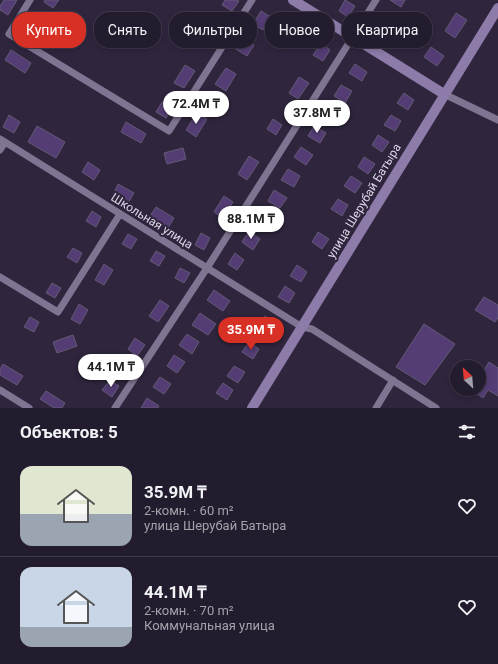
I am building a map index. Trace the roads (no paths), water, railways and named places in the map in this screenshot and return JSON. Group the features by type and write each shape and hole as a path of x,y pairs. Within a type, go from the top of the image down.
{"street":[{"path":"30,0 9,34 169,131 252,0"},
{"path":"293,0 342,31"},
{"path":"369,12 376,0"},
{"name":"улица Шерубай Батыра","path":"252,408 498,8"},
{"path":"114,408 208,268 348,48"},
{"path":"370,48 444,94 498,120"},
{"path":"0,150 3,140"},
{"name":"Школьная улица","path":"3,140 302,327 312,329 436,408"},
{"path":"0,277 58,312 120,214"},
{"path":"376,408 393,380"},
{"path":"0,390 30,408"}]}
